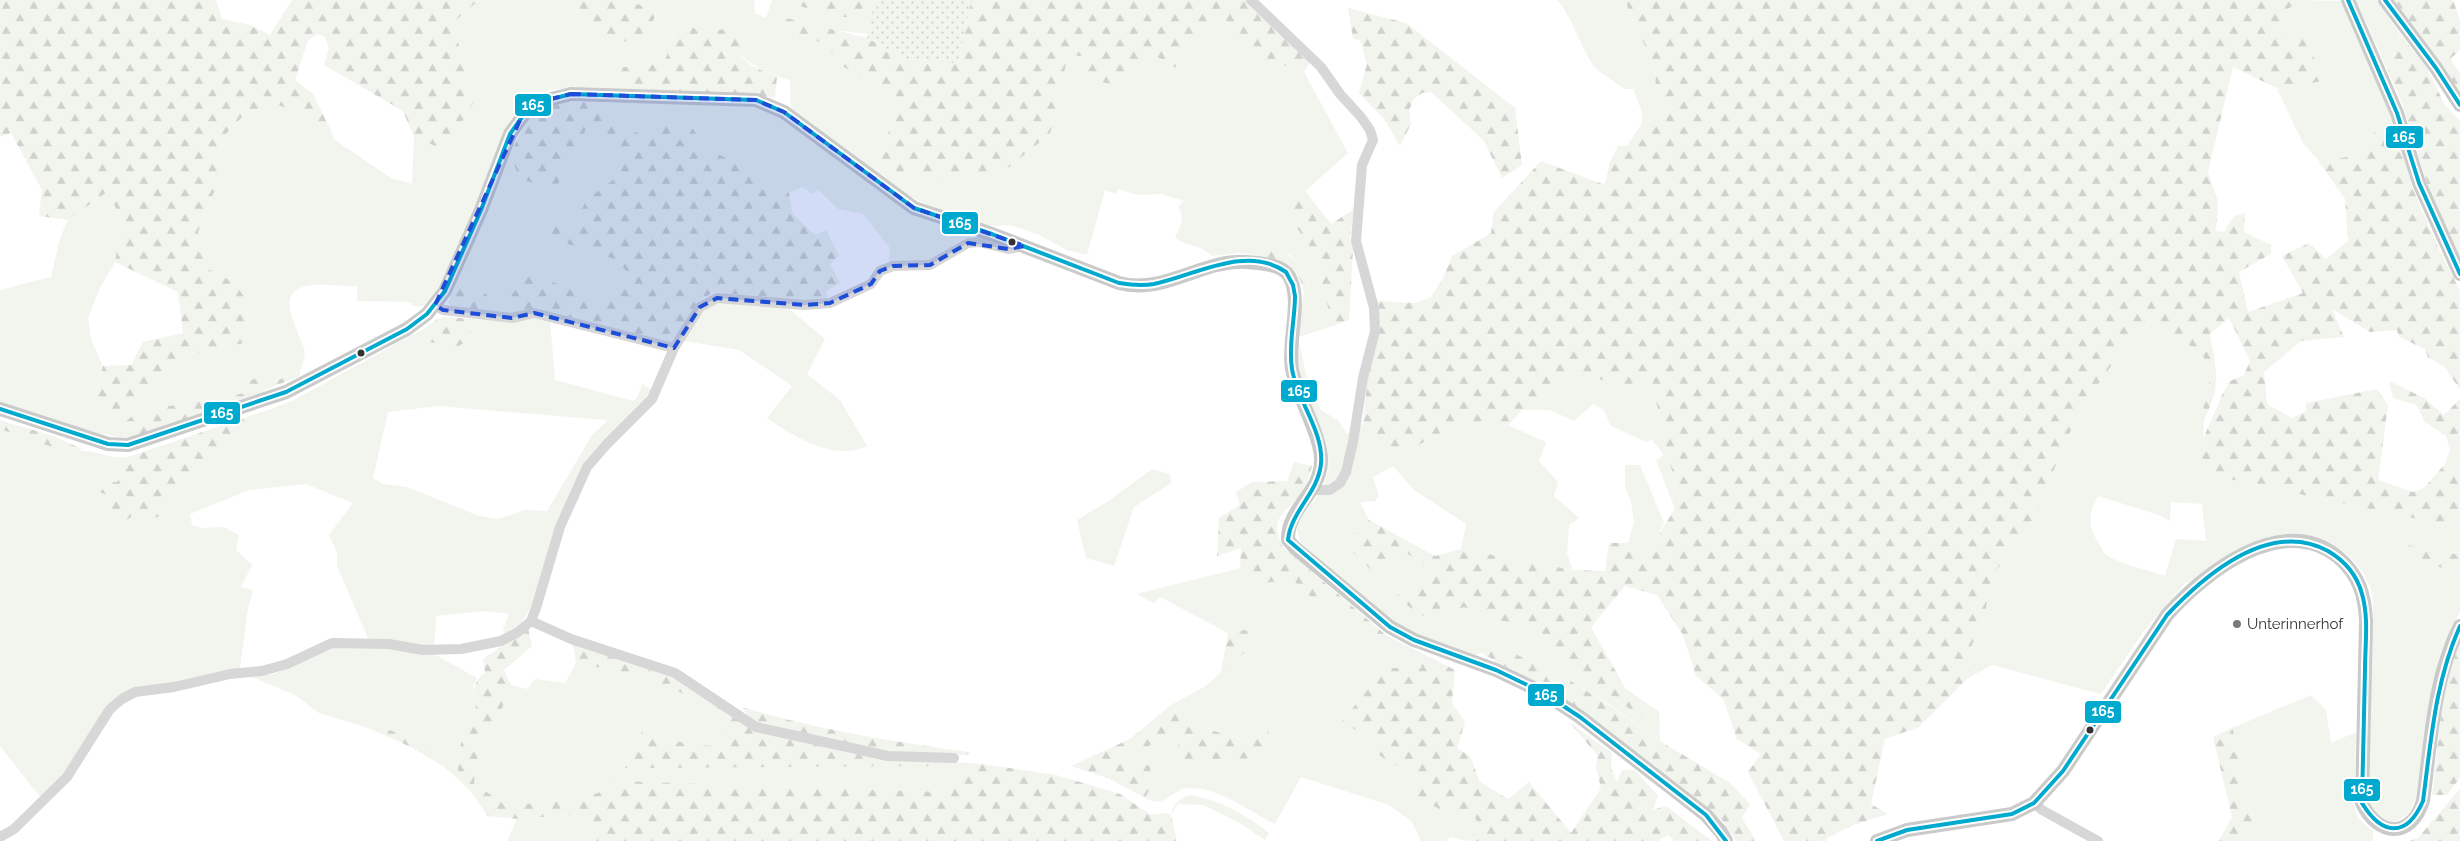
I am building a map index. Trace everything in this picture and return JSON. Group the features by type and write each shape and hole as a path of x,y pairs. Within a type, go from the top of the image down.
{"main road":[{"path":"2348,0 2397,113 2419,183 2460,274"},
{"path":"2385,0 2436,68 2460,105"},
{"path":"0,409 108,444 135,443 286,392 407,329 435,305 445,291 481,210 510,134 529,107 539,102 571,94 756,100 784,112 914,208 1128,285 1156,285 1216,264 1237,262 1262,263 1277,267 1288,274 1293,285 1294,299 1292,367 1295,384 1319,446 1322,461 1319,476 1312,490 1290,520 1288,540 1305,558 1390,627 1414,640 1512,677 1542,692 1580,717 1706,815 1721,832 1726,841"},
{"path":"1877,841 1907,830 2012,814 2034,803 2063,772 2167,615 2184,596 2203,579 2234,559 2272,544 2295,540 2314,543 2331,552 2347,565 2359,582 2365,602 2366,621 2362,803 2368,815 2382,827 2396,829 2409,824 2418,816 2423,801 2441,677 2451,644 2460,626"}],"street":[{"path":"1251,0 1321,66 1340,94 1361,117 1370,130 1373,140 1362,165 1356,242 1374,308 1375,331 1363,378 1353,442 1346,472 1340,483 1330,490 1312,490"},
{"path":"0,837 14,829 67,777 86,751 110,709 122,699 135,692 174,687 230,674 262,671 287,664 332,643 342,641 389,644 423,650 478,647 500,641 518,632 531,621 560,527 587,467 652,399 674,348 700,307 716,298 804,305 830,303 870,284 880,271 893,266 930,265 968,243 979,242 1008,250 1024,246"},
{"path":"435,305 443,310 512,318 534,313 674,348"},
{"path":"531,621 571,639 675,673 756,727 888,756 954,758"},
{"path":"2034,803 2042,810 2098,841"},
{"path":"1898,841 1907,830"}],"highlighted area":[{"path":"571,94 756,100 784,112 914,208 1025,246 1008,249 968,243 930,265 893,266 880,271 871,284 830,303 804,305 717,298 700,307 674,348 534,313 512,318 443,310 435,305 521,118 539,102"}],"green space":[{"path":"0,0 216,0 222,19 250,25 270,35 292,0 479,0 453,23 474,102 445,150 414,137 403,111 324,65 329,48 325,37 318,34 308,40 295,80 313,94 332,133 299,113 278,105 248,111 222,138 220,177 198,232 208,269 234,282 249,304 244,343 178,357 110,419 95,401 103,366 131,365 143,342 183,333 178,292 115,262 122,219 107,192 68,220 39,216 42,190 11,133 0,137"},
{"path":"479,0 570,0 568,2 577,11 615,42 631,41 648,36 656,13 630,0 754,0 755,13 766,18 772,0 779,0 834,16 855,18 870,0 933,0 937,8 962,20 952,60 909,57 877,35 832,30 787,19 785,28 824,44 843,66 900,107 874,164 891,173 958,179 1008,168 1050,134 1068,55 1092,57 1085,80 1113,84 1142,68 1156,56 1175,68 1194,35 1225,20 1267,60 1304,72 1348,153 1285,209 1313,251 1333,326 1298,337 1305,370 1321,410 1339,421 1347,434 1363,424 1395,458 1462,421 1508,425 1546,442 1539,461 1558,482 1554,496 1579,518 1569,525 1567,554 1573,570 1461,549 1466,524 1414,490 1393,466 1373,477 1379,496 1375,501 1360,502 1369,520 1346,545 1377,576 1403,550 1432,572 1397,594 1408,606 1429,620 1464,607 1546,637 1581,673 1641,717 1625,688 1659,712 1660,741 1607,703 1566,678 1501,647 1475,655 1420,636 1395,623 1376,610 1300,542 1296,527 1323,487 1328,471 1329,459 1319,422 1304,385 1298,363 1297,353 1298,333 1304,293 1311,290 1300,266 1290,255 1275,249 1265,249 1263,256 1239,253 1212,256 1202,249 1180,241 1175,238 1182,218 1178,207 1184,201 1161,194 1137,195 1118,189 1116,194 1105,190 1087,255 1067,250 1037,234 1011,225 994,226 944,212 897,189 791,109 790,80 776,76 752,64 741,55 741,31 725,29 702,32 679,21 665,60 648,66 623,67 613,90 572,88 552,90 534,96 517,111 505,131 462,244 445,277 423,306 413,306 411,302 357,301 357,286 312,285 296,290 291,296 290,304 291,313 304,352 304,361 300,372 271,382 265,373 249,381 246,393 188,402 136,413 120,426 120,437 91,432 0,402 0,290 51,277 60,238 68,220 107,192 122,219 115,262 100,288 88,318 91,340 103,366 95,401 110,419 178,357 244,343 249,304 234,282 208,269 198,232 220,177 222,138 248,111 278,105 299,113 332,133 335,140 391,178 412,184 414,137 445,150 474,102 453,23"},
{"path":"570,0 630,0 656,13 648,36 631,41 615,42 577,11 568,2"},
{"path":"779,0 870,0 855,18 834,16"},
{"path":"875,0 974,0 970,5 958,63 907,59 867,38"},
{"path":"974,0 1246,0 1311,61 1304,72 1267,60 1225,20 1194,35 1175,68 1156,56 1142,68 1113,84 1085,80 1092,57 1068,55 1050,134 1008,168 958,179 891,173 874,164 900,107 843,66 824,44 785,28 786,18 867,38 907,59 958,62 970,5"},
{"path":"1557,0 1625,0 1656,68 1655,94 1666,116 1642,123 1642,112 1633,89 1624,89 1593,65 1566,13"},
{"path":"1625,0 2296,0 2291,7 2281,12 2285,35 2305,37 2324,80 2283,91 2233,67 2208,172 2218,202 2216,231 2224,232 2234,216 2245,213 2244,232 2271,245 2271,254 2239,272 2248,312 2303,293 2282,256 2309,243 2326,259 2348,241 2345,199 2319,162 2352,156 2376,131 2403,151 2412,187 2438,247 2460,291 2460,390 2445,367 2428,357 2425,349 2399,337 2397,330 2370,332 2332,309 2344,337 2301,341 2264,372 2267,404 2292,418 2306,411 2306,403 2377,389 2388,405 2378,480 2413,492 2424,488 2445,464 2460,477 2460,528 2224,478 2202,469 2203,439 2222,395 2230,381 2244,375 2250,361 2229,318 2210,334 2215,360 2216,379 2213,398 2203,422 2204,397 2211,378 2209,368 2200,350 2173,338 2150,321 2136,339 2127,344 2101,380 2069,434 2031,524 1993,575 1982,625 1972,644 1968,678 1919,727 1885,739 1871,804 1888,814 1853,825 1827,838 1826,841 1784,841 1748,772 1761,754 1737,739 1723,699 1696,676 1683,635 1657,595 1625,586 1591,627 1642,718 1581,673 1546,637 1464,607 1429,620 1408,606 1397,594 1432,572 1403,550 1377,576 1346,545 1369,520 1435,556 1461,549 1573,570 1605,571 1609,543 1628,543 1634,554 1653,543 1680,501 1651,377 1625,386 1572,372 1522,410 1508,425 1462,421 1395,458 1363,424 1376,301 1416,303 1431,297 1443,278 1452,256 1491,233 1494,212 1541,161 1605,185 1610,162 1618,146 1627,146 1642,123 1666,116 1655,94 1656,68"},
{"path":"2296,0 2341,1 2382,89 2403,151 2376,131 2352,156 2320,162 2303,143 2277,89 2283,91 2324,80 2285,36 2281,12 2291,7"},
{"path":"2356,0 2377,0 2400,34 2388,71"},
{"path":"2394,0 2453,0 2460,20 2460,50 2450,59 2460,73 2460,92"},
{"path":"1348,8 1406,23 1515,108 1522,165 1502,178 1484,141 1431,92 1422,93 1414,99 1409,110 1411,124 1400,146 1384,119 1359,93 1367,64 1360,40 1353,39"},
{"path":"679,21 702,32 725,29 741,31 741,56 752,66 777,77 775,97 613,90 623,67 648,66 665,60"},
{"path":"2400,34 2426,67 2445,105 2460,121 2460,258 2429,190 2402,103 2388,71"},
{"path":"554,102 593,102 642,136 653,123 693,129 704,146 789,193 793,214 815,235 826,230 839,256 830,264 840,283 826,291 828,300 804,302 714,292 699,301 672,342 518,313 510,297 529,273 605,302 633,277 614,259 544,236 549,215 571,236 586,200 621,174 617,136 586,129 555,190 521,179 509,155 532,113"},
{"path":"593,102 750,105 775,114 910,213 976,236 963,239 929,261 889,262 890,248 863,214 838,209 818,190 813,194 802,187 789,193 704,146 693,129 642,136"},
{"path":"586,129 617,136 621,174 586,200 571,236 544,236 614,259 633,277 605,302 529,273 518,313 481,311 456,284 509,155"},
{"path":"1305,191 1331,224 1354,209 1350,238 1353,249 1349,320 1333,326 1313,251 1284,209"},
{"path":"1276,248 1290,256 1299,265 1311,291 1304,293 1299,278 1291,267 1263,256 1265,249"},
{"path":"456,284 487,294 481,311 452,307 448,303"},
{"path":"719,302 788,308 825,339 807,374 840,400 867,446 841,451 814,445 801,439 767,418 792,386 739,350 684,341 706,307"},
{"path":"445,317 471,319 470,340 456,347 429,342 427,327 437,319"},
{"path":"534,317 550,319 555,380 633,401 637,398 642,384 653,390 649,398 608,437 559,518 533,603 518,625 505,633 503,630 509,614 484,611 436,616 434,654 477,678 473,686 477,715 463,738 458,760 458,779 443,766 442,751 372,724 368,728 319,713 295,695 252,677 274,674 337,646 372,647 337,566 337,552 329,535 353,503 306,484 249,490 190,514 192,525 201,528 223,527 239,535 236,550 252,565 241,587 253,590 248,608 240,669 169,684 131,688 110,702 63,776 41,798 0,746 0,429 73,453 86,451 113,457 128,457 117,482 96,483 112,497 110,522 143,509 163,514 177,485 223,452 271,409 294,400 427,327 429,342 470,340 471,319 503,321","holes":["438,406 607,420 592,435 547,511 525,510 498,519 479,516 407,487 383,484 373,478 388,412"]},
{"path":"2151,321 2173,338 2200,350 2209,368 2211,378 2204,397 2203,469 2224,478 2460,528 2460,555 2388,541 2409,560 2460,572 2460,611 2440,653 2432,692 2416,798 2411,809 2402,818 2392,821 2380,816 2374,809 2369,796 2366,748 2373,606 2369,584 2359,568 2346,554 2322,539 2296,535 2263,540 2231,554 2189,583 2186,582 2143,632 2101,694 1992,665 1968,678 1972,644 1982,625 1993,575 2031,524 2069,434 2101,380 2127,343 2136,339","holes":["2098,496 2156,514 2170,521 2171,502 2202,504 2206,541 2176,539 2165,576 2125,564 2105,554 2095,538 2091,526 2092,509"]},
{"path":"300,372 300,376 265,390 252,400 132,437 120,437 120,426 136,413 188,402 246,393 249,381 266,373 272,382"},
{"path":"1572,372 1625,386 1651,377 1680,501 1675,509 1656,460 1664,455 1652,440 1646,442 1611,426 1604,410 1593,404 1574,421 1550,410 1522,410"},
{"path":"2389,381 2424,398 2444,415 2460,399 2460,446 2450,450 2446,436 2424,421 2417,405 2393,398"},
{"path":"271,409 223,452 177,485 163,514 145,523 143,509 119,525 110,522 112,497 97,491 96,483 117,482 128,457"},
{"path":"0,420 53,436 82,449 73,454 0,429"},
{"path":"2460,446 2460,477 2445,464 2450,450"},
{"path":"1294,462 1312,466 1304,488 1279,520 1277,527 1278,536 1283,547 1387,636 1377,639 1330,601 1314,600 1293,580 1263,583 1249,567 1240,569 1241,548 1217,556 1219,518 1240,505 1236,492 1252,482 1287,481"},
{"path":"1625,465 1640,465 1664,523 1653,543 1634,554 1628,543 1634,522 1631,502 1625,487"},
{"path":"1152,469 1170,474 1171,483 1134,507 1114,566 1086,558 1077,520 1107,502"},
{"path":"2387,541 2460,555 2460,572 2409,560"},
{"path":"1249,566 1263,582 1293,580 1314,600 1330,601 1377,639 1387,636 1404,644 1423,668 1380,755 1415,778 1443,811 1475,818 1486,835 1468,841 1450,837 1446,841 1421,841 1412,822 1389,805 1301,777 1275,824 1234,801 1201,789 1183,789 1159,802 1153,801 1145,798 1151,786 1114,763 1131,743 1147,748 1160,736 1180,730 1177,761 1265,758 1269,729 1242,739 1184,722 1171,705 1206,686 1221,672 1251,629 1228,633 1160,597 1154,603 1136,594"},
{"path":"528,628 532,646 504,670 511,685 497,721 479,748 474,783 508,807 598,793 619,781 945,792 973,767 982,764 1056,775 1120,794 1151,815 1165,813 1171,815 1177,841 596,841 581,814 517,819 488,816 471,792 458,779 459,752 466,731 477,715 474,691 477,681 485,673 483,659"},
{"path":"1251,629 1244,653 1221,672 1228,633"},
{"path":"2460,643 2460,778 2447,795 2432,795 2444,698 2453,661"},
{"path":"573,644 675,679 755,730 941,761 938,766 625,768 644,727 682,742 711,746 723,745 727,715 648,677 576,663"},
{"path":"1404,644 1455,670 1452,703 1465,722 1457,748 1470,756 1480,782 1508,799 1529,782 1571,833 1601,788 1596,768 1598,756 1569,722 1612,753 1611,768 1617,782 1622,770 1635,770 1658,796 1652,810 1666,806 1712,841 1674,841 1668,835 1658,841 1468,841 1486,835 1475,818 1443,811 1411,794 1415,778 1379,755 1385,743 1341,723 1385,668 1422,668"},
{"path":"1501,647 1566,678 1660,741 1730,783 1750,804 1742,818 1756,841 1736,841 1722,820 1549,689 1498,663 1481,652"},
{"path":"576,663 648,677 727,715 723,745 690,745 665,737 644,727 625,768 941,761 982,764 973,767 945,792 619,781 598,793 508,807 474,783 479,748 497,721 511,685 527,689 535,679 565,683"},
{"path":"2311,695 2326,710 2331,743 2356,732 2354,805 2358,818 2373,832 2373,841 2244,841 2255,824 2235,774 2242,754 2232,728"},
{"path":"1171,705 1184,722 1241,739 1269,729 1265,758 1177,761 1179,730 1160,736 1147,748 1131,743 1114,763 1150,765 1151,786 1145,798 1108,778 1071,766 1130,739"},
{"path":"742,707 854,734 969,752 967,755 891,752 771,728 751,720"},
{"path":"372,723 442,751 443,766 411,747 368,728"},
{"path":"2232,728 2242,754 2235,774 2255,824 2244,841 2219,841 2232,817 2213,737"},
{"path":"2460,789 2460,841 2409,841 2418,838"},
{"path":"1190,795 1222,804 1251,820 1269,833 1265,840 1238,822 1203,805 1178,804 1171,815 1177,802"},
{"path":"581,814 596,841 507,841 517,819"}],"transit line":[{"name":"165","path":"2348,0 2397,113 2419,183 2460,274"},
{"name":"165","path":"2385,0 2436,68 2460,105"},
{"name":"165","path":"0,409 108,444 128,445 286,392 407,329 427,314 445,291 481,210 510,134 529,107 539,102 571,94 756,100 784,112 914,208 992,234 1119,283 1136,285 1154,284 1220,264 1237,261 1254,261 1270,264 1286,272 1293,285 1295,296 1291,351 1292,369 1321,452 1319,474 1294,520 1288,540 1390,627 1414,640 1496,670 1542,692 1580,717 1706,815 1726,841"},
{"name":"165","path":"1877,841 1907,830 2012,814 2034,803 2063,771 2167,615 2182,599 2219,569 2240,556 2261,547 2283,542 2306,543 2328,551 2350,569 2360,587 2364,603 2366,632 2362,803 2370,814 2386,827 2402,827 2410,822 2423,801 2439,690 2460,626"}],"place":[{"name":"Unterinnerhof","path":"2237,624"}]}
